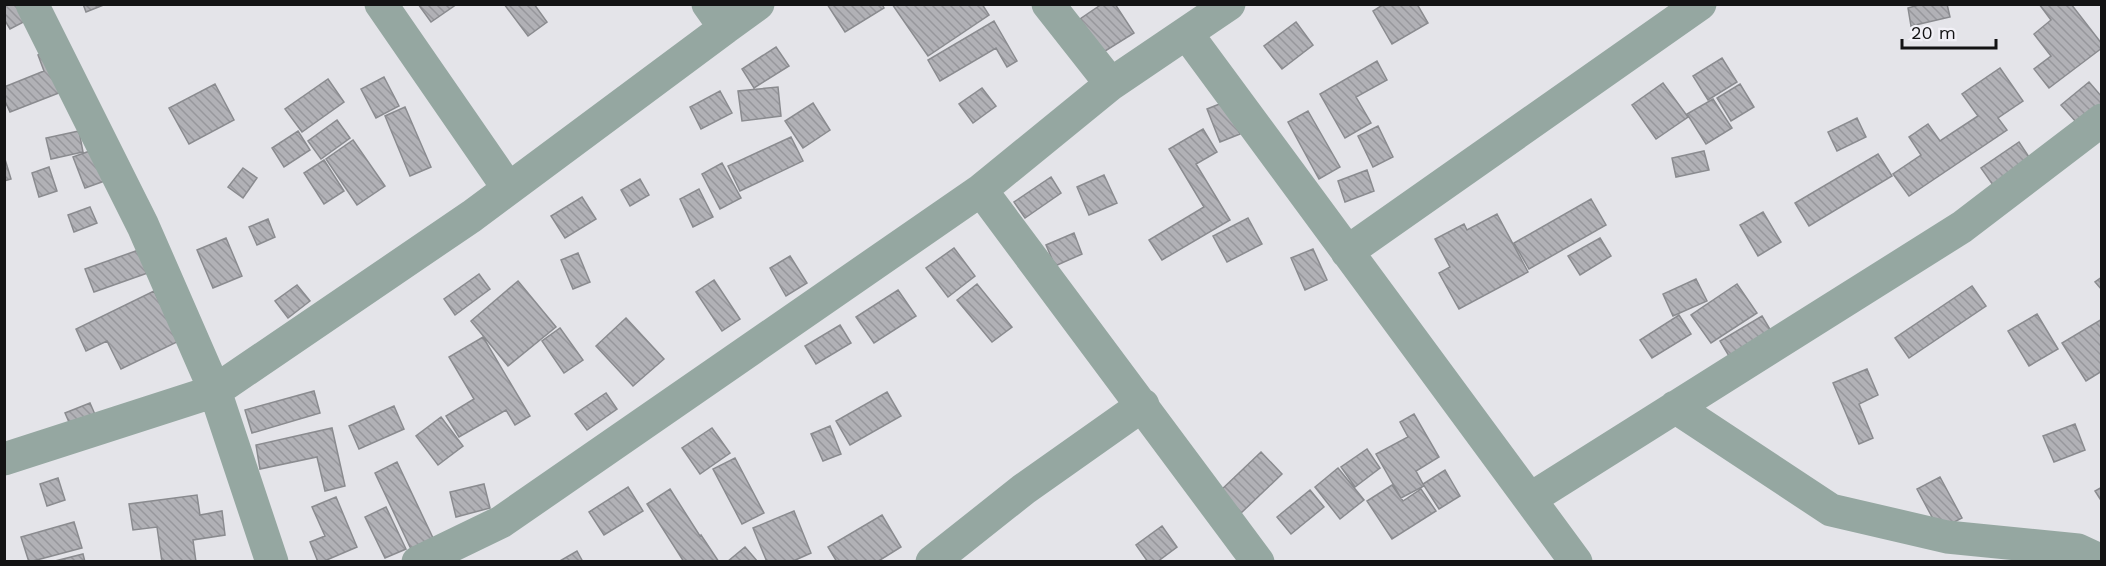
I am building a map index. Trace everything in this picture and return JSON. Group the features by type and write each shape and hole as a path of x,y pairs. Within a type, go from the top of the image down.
{"street":[{"path":"32,4 143,226 215,392 272,561"},
{"path":"381,4 508,189"},
{"path":"4,459 215,392 472,216 508,189 717,16 758,4"},
{"path":"1048,4 1111,84"},
{"path":"418,561 501,522 981,190 1111,84 1229,4"},
{"path":"1347,252 1700,4"},
{"path":"1187,34 1576,561"},
{"path":"1530,499 1962,227 2102,120"},
{"path":"981,190 1258,561"},
{"path":"932,561 1024,489 1143,405"},
{"path":"1676,407 1831,510 1947,537 2078,550 2102,561"}],"building":[{"path":"4,4 32,4 37,15 10,29 4,19"},
{"path":"83,4 106,4 86,12"},
{"path":"418,4 457,4 431,22"},
{"path":"504,4 534,4 547,22 528,36"},
{"path":"827,4 882,4 884,8 845,32"},
{"path":"892,4 982,4 989,15 928,56"},
{"path":"1102,4 1115,4 1134,33 1102,53 1080,19"},
{"path":"1384,4 1417,4 1428,23 1392,44 1373,11"},
{"path":"1922,4 1947,4 1950,17 1911,26 1908,8"},
{"path":"2039,4 2071,4 2102,44 2102,48 2049,88 2034,69 2051,56 2034,34 2051,20"},
{"path":"994,21 1017,61 1007,67 996,48 940,81 928,60"},
{"path":"1296,22 1313,45 1282,69 1264,46"},
{"path":"58,47 74,87 10,112 4,99 4,87 44,71 38,55"},
{"path":"776,47 789,66 754,88 742,69"},
{"path":"1722,58 1737,82 1708,100 1693,76"},
{"path":"1377,61 1387,80 1356,97 1371,123 1345,138 1320,94"},
{"path":"2000,68 2023,101 1998,118 2007,130 1909,196 1893,174 1921,155 1909,137 1928,124 1940,141 1978,116 1962,94"},
{"path":"384,77 399,106 376,118 361,89"},
{"path":"328,79 344,102 302,132 285,109"},
{"path":"2089,82 2102,97 2102,103 2077,123 2061,105"},
{"path":"1663,83 1688,117 1656,139 1632,105"},
{"path":"215,84 234,120 189,144 169,108"},
{"path":"1740,84 1754,107 1731,121 1717,98"},
{"path":"778,87 781,116 742,121 738,91"},
{"path":"982,88 996,106 973,123 959,104"},
{"path":"720,91 732,113 701,129 690,107"},
{"path":"1713,99 1732,128 1706,144 1687,114"},
{"path":"1227,101 1240,134 1220,142 1207,109"},
{"path":"813,103 830,130 803,148 785,121"},
{"path":"405,107 431,167 410,176 385,116"},
{"path":"1308,111 1340,167 1319,179 1288,122"},
{"path":"1857,118 1866,137 1837,151 1828,132"},
{"path":"337,120 350,138 321,159 308,141"},
{"path":"1378,126 1393,157 1373,167 1358,136"},
{"path":"1203,129 1217,152 1196,164 1230,220 1162,260 1149,240 1204,207 1169,149"},
{"path":"79,131 83,152 51,159 46,138"},
{"path":"298,131 310,150 284,167 272,148"},
{"path":"791,137 803,161 740,191 728,166"},
{"path":"353,140 385,186 357,205 326,159"},
{"path":"2019,142 2031,160 1993,185 1981,168"},
{"path":"101,147 113,178 85,188 73,157"},
{"path":"1704,151 1709,170 1676,177 1672,158"},
{"path":"1878,154 1892,176 1809,226 1795,203"},
{"path":"4,156 11,179 4,181"},
{"path":"324,160 344,191 324,204 304,173"},
{"path":"722,163 741,198 720,209 702,174"},
{"path":"49,167 57,191 39,197 32,173"},
{"path":"243,168 257,178 243,198 228,187"},
{"path":"1367,170 1374,191 1345,202 1338,181"},
{"path":"1104,175 1117,203 1089,215 1077,187"},
{"path":"1051,177 1061,193 1025,218 1014,202"},
{"path":"640,179 649,195 630,206 621,190"},
{"path":"699,189 713,217 693,227 680,199"},
{"path":"582,197 596,219 565,238 551,216"},
{"path":"1591,199 1606,225 1529,269 1514,243"},
{"path":"90,207 97,223 74,232 68,215"},
{"path":"1763,212 1781,242 1758,256 1740,225"},
{"path":"1497,214 1528,272 1459,309 1439,273 1450,267 1435,239 1464,224 1467,230"},
{"path":"1248,218 1262,244 1227,262 1213,236"},
{"path":"268,219 275,237 257,245 249,227"},
{"path":"1074,233 1082,254 1055,266 1046,245"},
{"path":"226,238 242,276 213,288 197,250"},
{"path":"1600,238 1611,256 1580,275 1568,256"},
{"path":"147,247 156,270 94,292 85,269"},
{"path":"954,248 975,276 948,297 926,268"},
{"path":"1313,249 1327,280 1305,290 1291,258"},
{"path":"578,253 590,282 573,289 561,260"},
{"path":"790,256 807,283 786,296 770,268"},
{"path":"479,274 490,289 455,315 444,299"},
{"path":"2102,277 2102,290 2095,282"},
{"path":"1696,279 1707,301 1673,316 1663,294"},
{"path":"714,280 740,319 722,331 696,292"},
{"path":"518,281 556,327 508,366 471,321"},
{"path":"977,284 1012,327 992,342 957,300"},
{"path":"1737,284 1757,313 1711,343 1691,315"},
{"path":"297,285 310,301 288,318 275,301"},
{"path":"1972,286 1986,306 1909,358 1895,338"},
{"path":"898,290 916,316 874,343 856,317"},
{"path":"154,291 179,341 121,369 107,341 86,351 76,329"},
{"path":"2037,314 2058,349 2029,366 2008,331"},
{"path":"1679,315 1691,334 1652,358 1640,340"},
{"path":"1762,316 1774,336 1732,361 1720,341"},
{"path":"626,318 664,359 633,386 596,346"},
{"path":"2102,319 2102,371 2086,381 2062,343"},
{"path":"840,325 851,343 816,364 805,346"},
{"path":"560,328 583,360 564,373 542,341"},
{"path":"483,337 530,416 515,425 506,410 459,437 446,416 474,399 449,357"},
{"path":"1867,369 1878,395 1859,404 1873,438 1859,444 1833,383"},
{"path":"314,391 320,413 252,433 245,410"},
{"path":"887,392 901,416 850,445 836,421"},
{"path":"606,393 617,409 587,430 575,414"},
{"path":"90,403 97,419 72,429 65,413"},
{"path":"394,406 404,429 359,449 349,426"},
{"path":"1414,414 1439,457 1416,471 1424,486 1401,498 1376,454 1408,437 1400,422"},
{"path":"441,417 463,446 438,465 416,436"},
{"path":"2075,424 2085,450 2054,462 2043,436"},
{"path":"830,426 841,454 823,461 811,434"},
{"path":"332,428 345,486 325,491 317,457 260,469 256,445"},
{"path":"712,428 730,453 700,474 682,448"},
{"path":"1367,449 1380,468 1355,487 1341,467"},
{"path":"1261,452 1282,474 1240,514 1219,492"},
{"path":"735,458 764,513 742,524 713,469"},
{"path":"397,462 433,538 411,549 375,473"},
{"path":"1338,468 1364,500 1340,519 1315,487"},
{"path":"1445,470 1460,496 1439,509 1423,484"},
{"path":"1940,477 1962,518 1939,530 1917,489"},
{"path":"58,478 65,500 47,506 40,484"},
{"path":"484,484 490,508 456,517 450,492"},
{"path":"1392,485 1403,501 1421,489 1436,511 1392,539 1367,501"},
{"path":"628,487 643,511 604,535 589,512"},
{"path":"2102,487 2102,502 2095,491"},
{"path":"670,489 719,562 684,562 647,504"},
{"path":"1310,490 1324,507 1291,534 1277,517"},
{"path":"197,495 200,515 222,511 225,535 193,540 196,562 162,562 157,527 133,530 129,504"},
{"path":"336,497 357,547 318,562 310,542 325,536 312,507"},
{"path":"386,507 406,549 385,558 365,517"},
{"path":"794,511 811,553 791,562 767,562 753,528"},
{"path":"882,515 901,547 877,562 837,562 828,547"},
{"path":"74,522 82,548 29,562 21,537"},
{"path":"1162,526 1177,547 1157,562 1148,562 1136,545"},
{"path":"745,547 758,562 727,562"},
{"path":"577,551 583,562 558,562"},
{"path":"83,554 85,562 51,562"}]}
